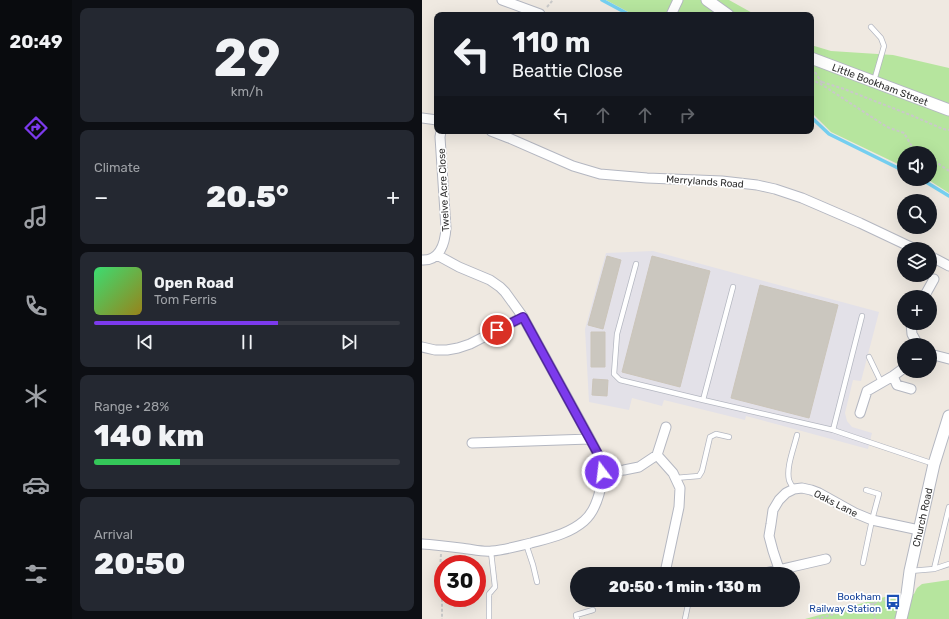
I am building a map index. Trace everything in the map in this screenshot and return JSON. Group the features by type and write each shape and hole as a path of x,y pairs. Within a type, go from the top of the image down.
{"street":[{"path":"502,0 534,12"},
{"path":"672,12 678,0"},
{"path":"707,0 724,12"},
{"name":"Little Bookham Street","path":"814,59 949,110"},
{"path":"422,118 434,120"},
{"name":"Twelve Acre Close","path":"437,255 444,243 446,232 440,134"},
{"name":"Merrylands Road","path":"499,134 573,166 600,174 647,178 722,181 758,185 775,189 802,198 900,242"},
{"path":"422,260 431,259 437,255 459,267 484,277 495,283 505,292 523,317 590,439 598,454 602,472 598,495 594,506 585,520 562,534 509,549 491,552 422,544"},
{"path":"937,260 949,266"},
{"path":"422,347 435,350 458,348 470,344 523,317"},
{"path":"937,356 949,359"},
{"path":"860,413 867,391 897,373"},
{"path":"893,376 896,385 911,389"},
{"name":"Church Road","path":"901,619 934,464 947,434 949,416"},
{"path":"602,472 639,467 657,455 666,427"},
{"path":"472,443 590,439"},
{"path":"657,455 672,473 680,488 680,507 666,567"},
{"name":"Oaks Lane","path":"794,489 802,488 819,493 855,513 872,520 919,530"},
{"path":"778,567 769,536 773,510 779,500 786,493 794,489"},
{"path":"788,567 826,559"}],"lane":[{"path":"871,27 881,38 884,46 874,81"},
{"path":"636,264 617,334 614,374 620,380 833,430 934,464"},
{"path":"703,400 733,287"},
{"path":"833,430 862,316"},
{"path":"869,357 881,382"},
{"path":"675,478 699,476 702,471 710,437 716,434 729,436"},
{"path":"794,489 789,481 789,472 797,435"},
{"path":"863,563 879,494 866,490"},
{"path":"934,569 949,507"},
{"path":"526,544 537,582"},
{"path":"489,619 489,594 495,587 491,552"},
{"path":"910,571 934,569 949,564"},
{"path":"685,619 688,607"},
{"path":"577,619 576,615 593,610"}],"path":[{"path":"814,70 829,90"},
{"path":"814,81 887,128 904,133 914,146"},
{"path":"822,82 908,114 943,130 949,130"},
{"path":"937,163 949,171"},
{"path":"441,545 440,571 442,589 442,619"},
{"path":"816,619 907,594"},
{"path":"872,603 875,619"},
{"path":"826,619 829,615"}],"shaded area":[{"path":"653,251 879,312 861,381 853,380 845,413 847,421 852,427 872,433 868,449 746,416 745,420 664,400 662,406 632,398 629,410 589,402 585,329 606,253"}],"green space":[{"path":"606,0 729,0 751,12 628,12"},
{"path":"814,46 831,51 893,55 949,68 949,193 937,185 937,146 897,146 897,164 831,132 814,115"},
{"path":"949,580 949,619 805,619 892,595 914,594 917,588 922,584"}],"building":[{"path":"607,256 621,260 603,329 588,325"},
{"path":"652,256 710,271 680,387 622,372"},
{"path":"760,285 838,305 809,418 731,398"},
{"path":"591,332 605,332 605,367 591,367"},
{"path":"593,379 608,380 607,396 592,395"}],"waterway":[{"path":"602,0 624,12"},
{"path":"814,120 829,134 897,168"},
{"path":"933,186 949,196"}],"place":[{"name":"Bookham Railway Station","path":"893,602"}],"route":[{"path":"497,330 523,317 598,454 602,472"}]}
